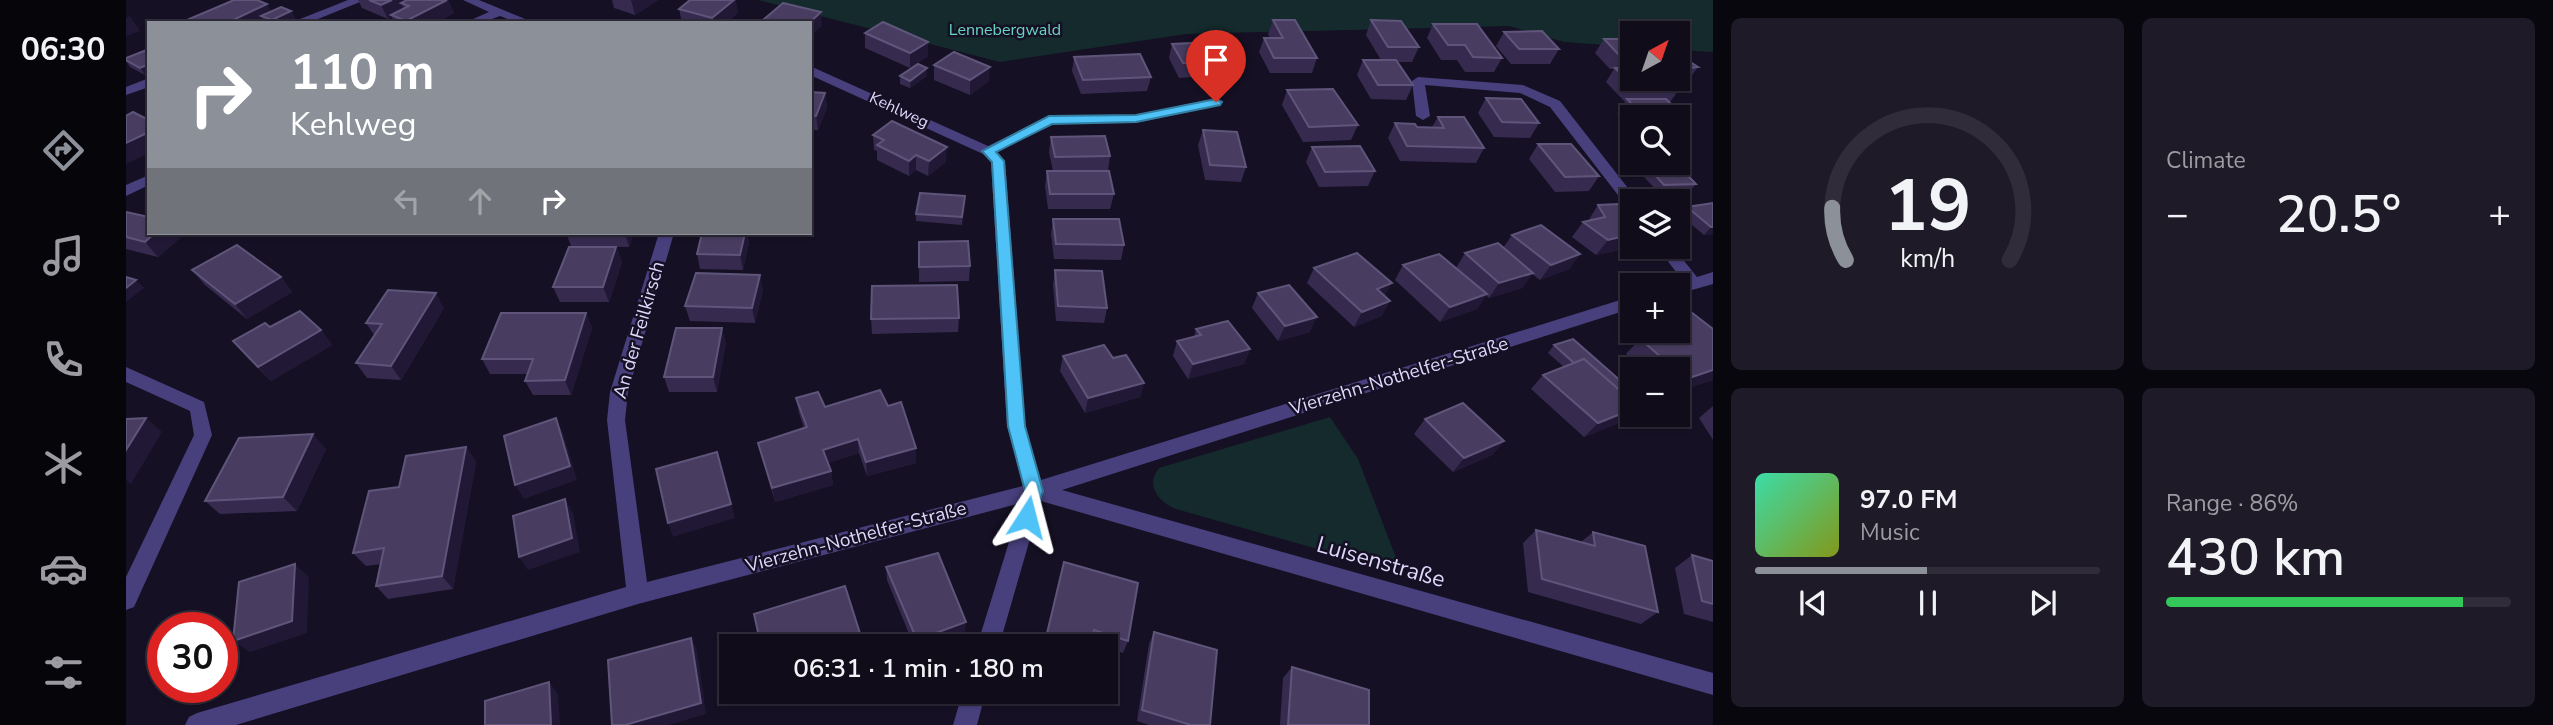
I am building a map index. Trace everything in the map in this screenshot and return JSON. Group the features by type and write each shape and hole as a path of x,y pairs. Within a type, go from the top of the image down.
{"street":[{"path":"301,21 359,0"},
{"path":"469,0 524,21"},
{"path":"475,21 499,12"},
{"name":"Kehlweg","path":"812,71 988,151"},
{"path":"1423,116 1418,81 1523,89 1555,104 1621,189"},
{"path":"126,91 147,83"},
{"path":"992,634 1034,491 1016,426 998,161 988,151 1049,120 1136,119 1216,102"},
{"path":"126,191 147,179"},
{"name":"An der Feilkirsch","path":"638,594 616,420 619,392 665,235"},
{"path":"1690,284 1713,278"},
{"name":"Vierzehn-Nothelfer-Straße","path":"197,725 638,594 1034,491 1620,306"},
{"path":"126,374 198,407 203,435 126,600"},
{"name":"Luisenstraße","path":"1034,491 1713,684"},
{"path":"965,725 971,704"}],"green space":[{"name":"Lennebergwald","path":"758,0 1713,0 1713,52 1690,51 1690,21 1620,21 1620,46 1564,42 1509,26 1186,34 1000,62"},
{"path":"1330,417 1358,459 1402,573 1176,509 1164,502 1153,487 1159,468"}],"building":[{"path":"234,0 257,0 267,4 231,21 189,19"},
{"path":"369,0 392,0 381,5"},
{"path":"407,0 447,0 406,21 391,15 409,6 401,3"},
{"path":"690,0 734,0 712,18 679,9"},
{"path":"783,3 821,12 811,21 763,20"},
{"path":"281,7 291,11 272,20 261,16"},
{"path":"1273,20 1295,20 1317,58 1274,58 1264,38 1283,38"},
{"path":"1371,20 1401,21 1419,47 1388,47"},
{"path":"883,22 928,42 910,53 865,33"},
{"path":"1433,24 1477,24 1502,58 1473,57 1465,45 1448,45"},
{"path":"1542,31 1559,49 1519,49 1504,32"},
{"path":"1604,39 1620,39 1619,55"},
{"path":"1213,42 1224,61 1183,63 1172,44"},
{"path":"147,50 147,65 140,68 126,58"},
{"path":"954,52 990,67 970,80 934,65"},
{"path":"1140,54 1151,77 1083,80 1074,57"},
{"path":"1363,60 1396,60 1413,85 1378,85"},
{"path":"918,64 927,68 910,81 900,76"},
{"path":"1333,89 1358,125 1309,127 1287,90"},
{"path":"812,92 825,93 816,116 812,115"},
{"path":"1486,98 1521,99 1539,123 1502,122"},
{"path":"1627,99 1666,99 1672,105 1633,105"},
{"path":"133,112 147,119 147,133 126,143 126,116"},
{"path":"1438,117 1464,117 1484,148 1407,146 1395,123 1444,128"},
{"path":"892,121 947,147 929,161 916,155 909,161 877,145 884,140 873,135"},
{"path":"1203,130 1237,132 1246,167 1210,165"},
{"path":"1105,136 1110,156 1055,157 1051,137"},
{"path":"1538,144 1571,144 1599,176 1565,177"},
{"path":"1360,146 1375,171 1325,172 1312,147"},
{"path":"1047,171 1109,171 1114,194 1050,194"},
{"path":"1655,175 1687,175 1696,184 1664,185"},
{"path":"920,193 965,196 962,217 916,214"},
{"path":"1713,203 1713,227 1690,210 1690,207"},
{"path":"1598,205 1620,205 1620,237 1608,240 1583,222 1605,217"},
{"path":"126,212 147,217 147,235 153,235 145,242 126,237"},
{"path":"1053,219 1119,219 1124,245 1056,244"},
{"path":"1541,225 1580,254 1551,265 1512,235"},
{"path":"702,235 745,235 740,255 697,254"},
{"path":"968,241 970,266 919,267 919,242"},
{"path":"1498,243 1533,273 1499,283 1465,253"},
{"path":"237,245 281,277 235,304 192,270"},
{"path":"569,247 616,247 603,287 553,287"},
{"path":"1357,253 1392,283 1377,289 1390,301 1362,312 1314,268"},
{"path":"1439,254 1487,294 1450,307 1403,265"},
{"path":"1055,270 1102,271 1107,308 1058,306"},
{"path":"696,273 760,275 752,308 685,306"},
{"path":"126,277 136,280 126,288"},
{"path":"957,285 959,318 871,319 872,286"},
{"path":"1289,285 1317,317 1285,326 1258,293"},
{"path":"388,290 436,293 391,366 356,363 382,324 366,323"},
{"path":"300,311 321,330 258,367 233,341 265,323 270,327"},
{"path":"1690,312 1713,329 1713,370 1690,378 1690,357 1661,357 1645,343 1690,343"},
{"path":"501,313 586,313 565,380 525,381 533,359 482,359"},
{"path":"1228,321 1250,349 1193,364 1177,341 1201,335 1196,329"},
{"path":"676,328 722,328 713,377 664,377"},
{"path":"1573,339 1620,380 1620,391 1584,359 1574,363 1554,345"},
{"path":"1104,345 1113,358 1126,355 1144,383 1088,398 1063,356"},
{"path":"1584,359 1620,391 1620,414 1598,423 1543,375"},
{"path":"880,390 888,406 901,402 916,448 866,462 858,439 823,450 831,471 772,488 758,443 807,427 796,398 818,392 825,407"},
{"path":"1463,403 1504,441 1464,458 1425,419"},
{"path":"146,418 126,450 126,419"},
{"path":"556,418 570,466 515,485 504,436"},
{"path":"313,434 283,497 205,501 239,438"},
{"path":"466,447 442,576 376,586 384,548 353,553 369,491 399,487 406,456"},
{"path":"717,452 731,504 668,523 656,469"},
{"path":"565,499 572,538 519,557 513,516"},
{"path":"1536,530 1595,546 1593,532 1645,546 1658,612 1542,579"},
{"path":"938,553 966,622 933,634 914,634 886,567"},
{"path":"1692,555 1713,561 1713,604 1702,601"},
{"path":"1064,562 1138,583 1128,641 1118,638 1118,634 1094,630 1093,634 1047,634"},
{"path":"295,564 292,621 238,639 236,612 239,582"},
{"path":"845,586 860,634 758,634 754,614"},
{"path":"1154,632 1217,650 1210,725 1191,725 1142,710"},
{"path":"691,638 701,703 625,725 612,725 608,660"},
{"path":"1292,667 1369,690 1369,725 1288,725"},
{"path":"549,682 551,725 485,725 485,701"}],"route":[{"path":"1027,517 1034,491 1016,426 998,161 988,151 1049,120 1136,119 1216,102"}]}
